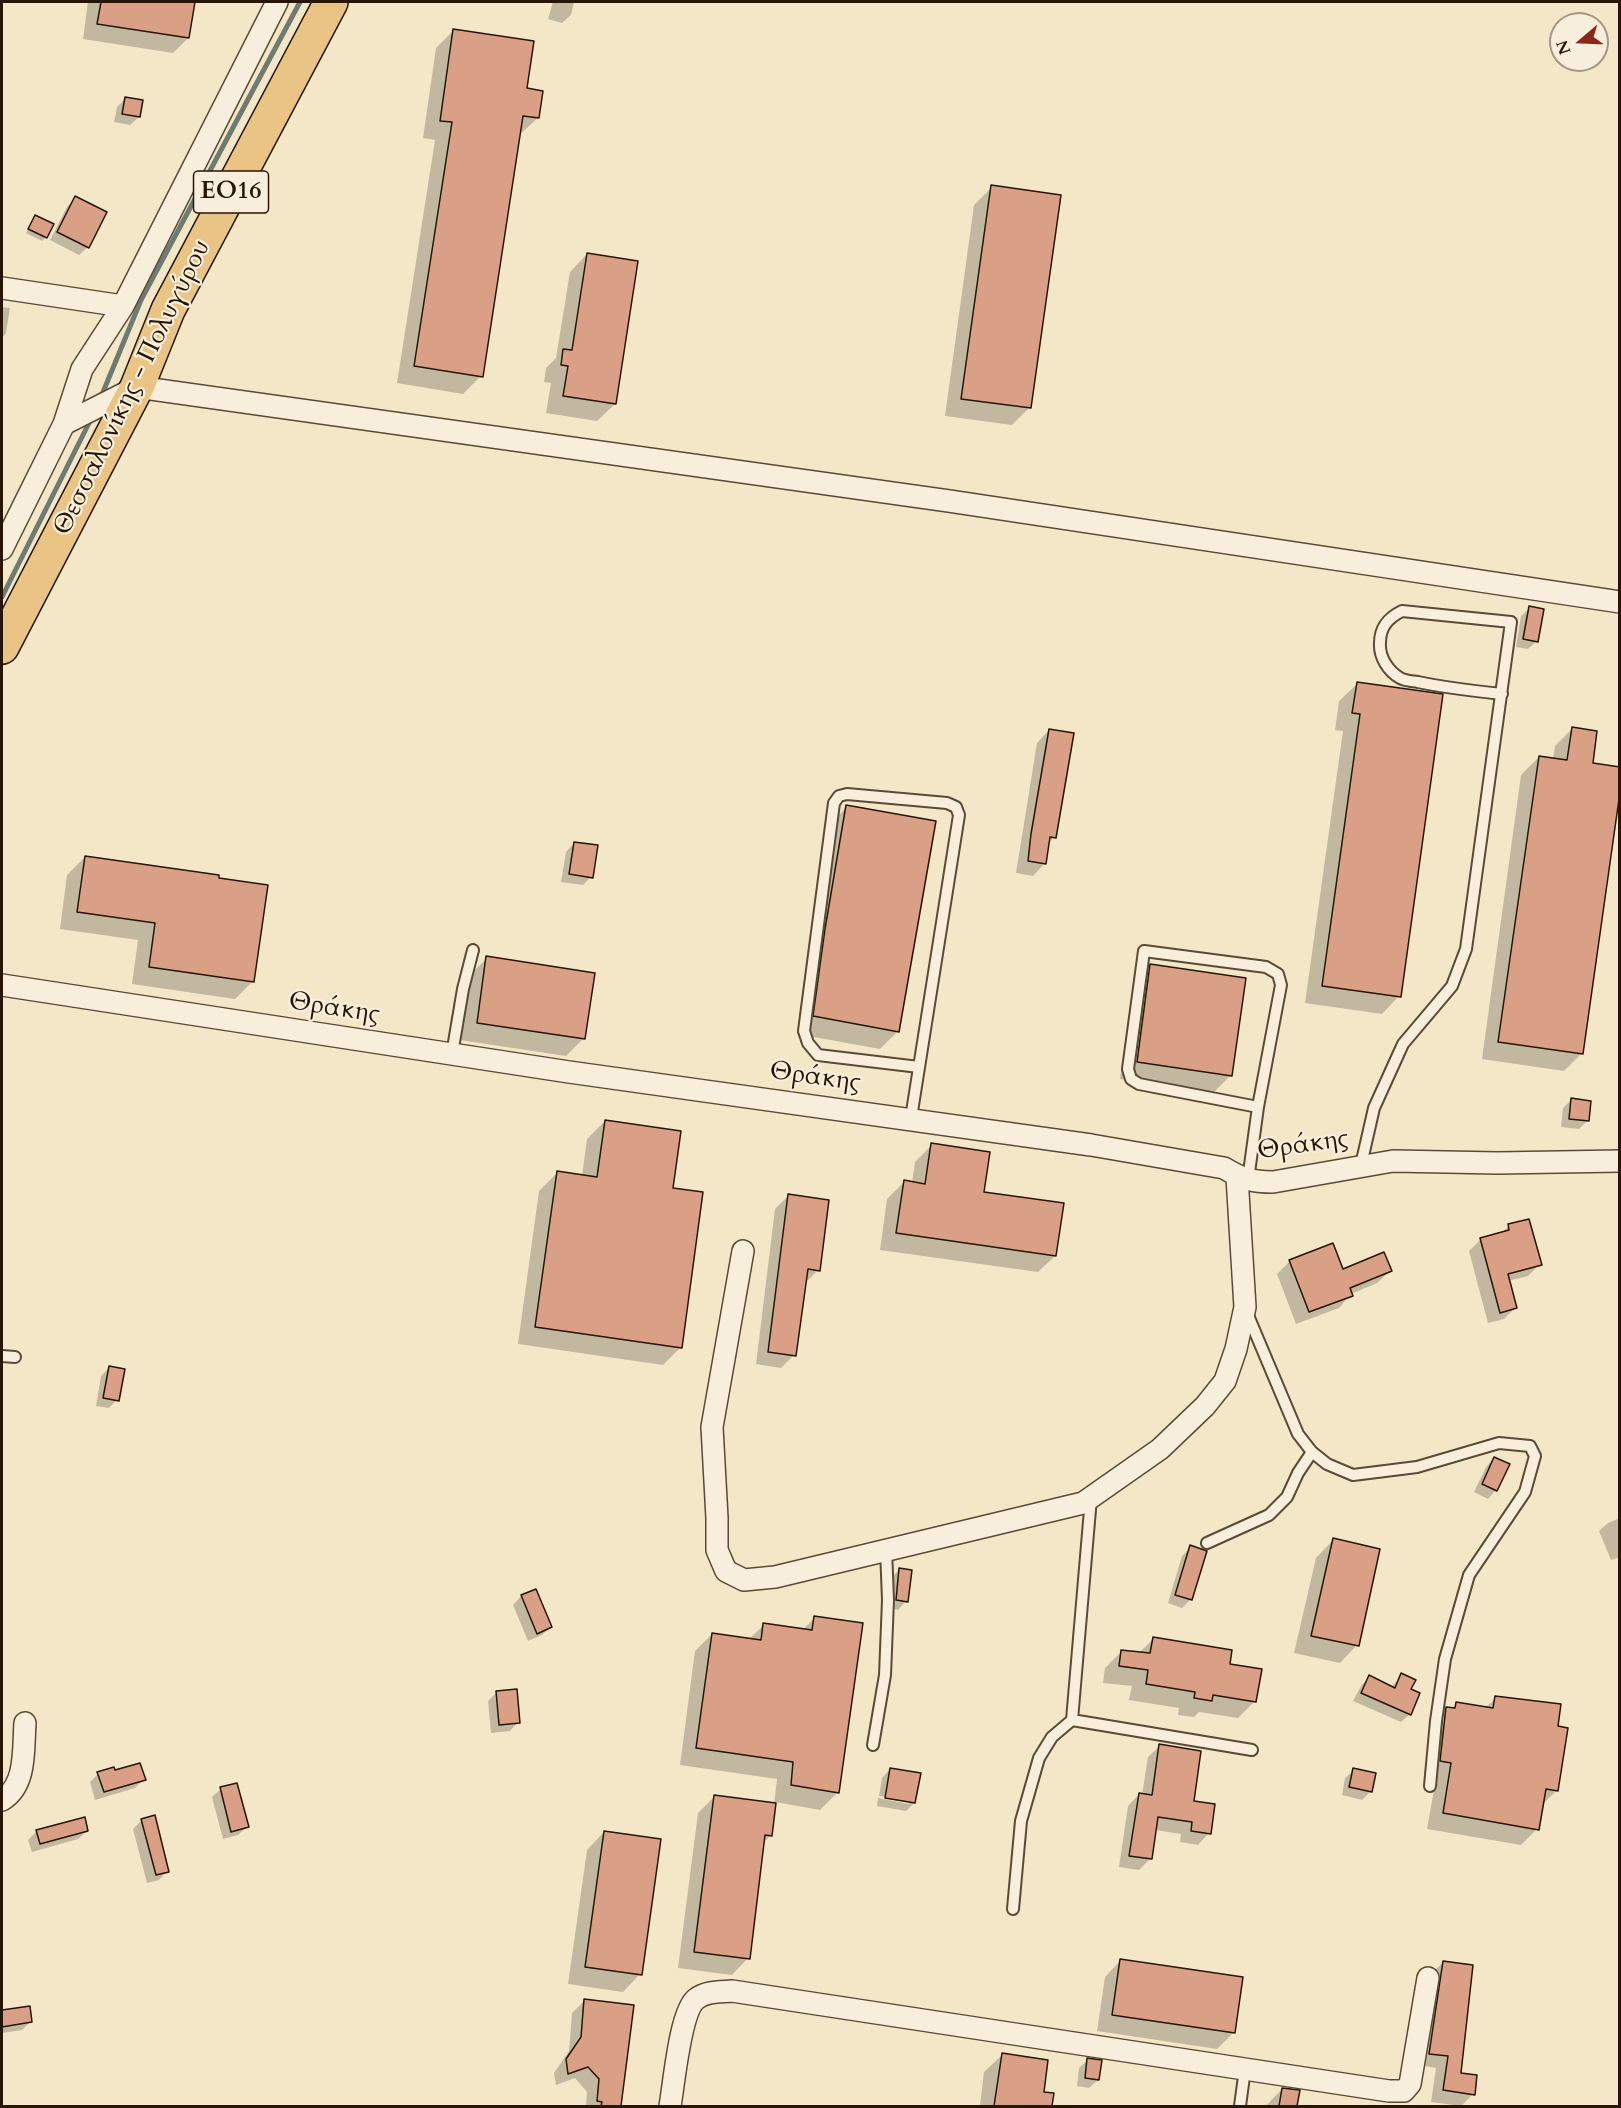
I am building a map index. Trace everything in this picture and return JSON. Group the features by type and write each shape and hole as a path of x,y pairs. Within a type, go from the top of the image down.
{"main road":[{"name":"Θεσσαλονίκης - Πολυγύρου","path":"2,647 137,387 168,310 331,2"}],"street":[{"path":"2,549 64,424 82,369 123,306 277,2"},
{"path":"2,288 123,306"},
{"path":"64,424 137,387 949,501 1620,602"},
{"name":"Θράκης","path":"2,985 580,1074 911,1118 1091,1145 1224,1168 1243,1178 1273,1182 1393,1161 1498,1163 1620,1161"},
{"path":"743,1251 712,1427 717,1550 726,1571 744,1580 775,1577 1083,1503 1160,1449 1205,1406 1225,1381 1236,1349 1245,1307 1243,1178"},
{"path":"2,1800 9,1795 21,1774 25,1723"},
{"path":"670,2106 689,2007 708,1993 720,1992 758,1994 1389,2091 1404,2091 1410,2084 1428,1978"}],"lane":[{"path":"1361,1165 1374,1108 1403,1044 1452,986 1466,949 1502,694 1511,622 1402,611 1391,616 1385,623 1379,647 1389,670 1401,679 1434,686 1502,694"},
{"path":"911,1118 959,815 956,807 947,803 847,794 839,796 834,803 804,1031 808,1043 818,1055 919,1067"},
{"path":"452,1054 463,989 473,950"},
{"path":"1243,1178 1258,1107 1281,985 1278,974 1266,967 1144,951 1128,1070 1134,1082 1258,1107"},
{"path":"1245,1307 1298,1434 1312,1452 1327,1464 1353,1475 1417,1467 1498,1443 1530,1446 1535,1456 1525,1492 1469,1575 1445,1659 1430,1786"},
{"path":"2,1356 15,1357"},
{"path":"1207,1543 1269,1515 1287,1497 1298,1473 1312,1452"},
{"path":"1013,1909 1021,1821 1039,1758 1052,1737 1072,1720 1091,1498"},
{"path":"873,1745 885,1675 888,1600 886,1550"},
{"path":"1072,1720 1252,1750"},
{"path":"1240,2106 1245,2069"}],"building":[{"path":"101,2 195,2 189,38 97,24"},
{"path":"453,29 534,41 527,88 543,91 539,118 523,116 483,377 414,366 452,122 440,121"},
{"path":"125,97 143,100 140,117 122,114"},
{"path":"991,185 1061,195 1031,408 961,399"},
{"path":"75,196 107,212 89,248 57,232"},
{"path":"35,215 54,224 47,238 28,229"},
{"path":"587,253 638,261 616,404 563,396 568,366 561,365 563,349 572,350"},
{"path":"1529,606 1544,609 1538,642 1523,639"},
{"path":"1357,682 1443,694 1401,997 1322,986 1360,714 1352,713"},
{"path":"1572,727 1597,731 1593,763 1620,767 1620,792 1583,1054 1498,1042 1539,756 1567,760"},
{"path":"1049,729 1074,733 1056,838 1050,837 1046,864 1028,861"},
{"path":"846,805 936,821 899,1032 813,1016"},
{"path":"574,842 598,845 593,878 569,874"},
{"path":"85,856 219,875 219,878 268,885 254,982 149,967 155,923 77,912"},
{"path":"486,956 595,973 585,1039 477,1023"},
{"path":"1150,964 1246,978 1232,1076 1137,1062"},
{"path":"1571,1098 1591,1101 1589,1121 1569,1119"},
{"path":"605,1120 681,1131 673,1188 703,1192 682,1348 535,1327 557,1171 597,1177"},
{"path":"931,1143 990,1152 984,1192 1064,1203 1056,1256 896,1233 904,1180 925,1184"},
{"path":"788,1194 829,1200 820,1271 808,1269 796,1356 768,1352"},
{"path":"1529,1219 1542,1265 1508,1274 1517,1308 1500,1313 1480,1238 1509,1230 1508,1224"},
{"path":"1333,1243 1343,1269 1384,1252 1392,1271 1350,1288 1353,1296 1309,1312 1289,1260"},
{"path":"109,1366 125,1369 119,1401 103,1398"},
{"path":"1494,1457 1510,1464 1497,1491 1482,1484"},
{"path":"1333,1538 1380,1549 1359,1646 1311,1636"},
{"path":"1190,1545 1207,1551 1192,1600 1175,1595"},
{"path":"899,1568 912,1570 908,1602 896,1600"},
{"path":"536,1589 552,1627 537,1634 521,1595"},
{"path":"814,1616 863,1623 839,1793 791,1785 793,1762 696,1748 712,1633 761,1640 763,1623 812,1630"},
{"path":"1153,1637 1232,1650 1230,1664 1262,1669 1256,1702 1213,1695 1212,1701 1194,1698 1195,1692 1146,1684 1148,1670 1119,1666 1121,1650 1150,1653"},
{"path":"1401,1673 1416,1680 1411,1689 1420,1693 1411,1715 1361,1693 1369,1675 1395,1688"},
{"path":"517,1689 520,1723 499,1725 496,1691"},
{"path":"1495,1696 1561,1704 1558,1726 1568,1728 1558,1791 1546,1789 1539,1830 1443,1813 1451,1763 1440,1761 1446,1707 1455,1708 1456,1702 1493,1708"},
{"path":"1159,1744 1201,1751 1194,1801 1215,1804 1211,1834 1191,1831 1192,1822 1158,1817 1152,1859 1129,1856 1139,1793 1152,1795"},
{"path":"140,1763 146,1780 104,1792 97,1772"},
{"path":"890,1768 921,1773 915,1803 885,1798"},
{"path":"1353,1768 1376,1773 1372,1792 1349,1787"},
{"path":"237,1783 249,1827 231,1832 220,1787"},
{"path":"714,1795 776,1803 772,1836 765,1835 750,1959 694,1952"},
{"path":"155,1815 169,1872 156,1875 141,1819"},
{"path":"85,1817 88,1831 40,1844 36,1830"},
{"path":"604,1831 661,1839 642,1975 585,1967"},
{"path":"1120,1959 1243,1977 1235,2033 1112,2015"},
{"path":"1443,1961 1473,1965 1461,2073 1477,2075 1475,2095 1443,2090 1448,2056 1429,2054"},
{"path":"584,1999 634,2005 621,2106 601,2106 602,2102 597,2101 599,2079 588,2067 568,2074 566,2059 581,2037"},
{"path":"30,2006 32,2022 2,2027 2,2010"},
{"path":"1002,2053 1048,2060 1044,2092 1054,2093 1052,2106 994,2106"},
{"path":"1087,2058 1102,2060 1099,2080 1085,2078"},
{"path":"1282,2088 1300,2090 1297,2106 1279,2106"}],"waterway":[{"path":"101,397 141,300 300,2"},
{"path":"2,597 91,419"}]}
